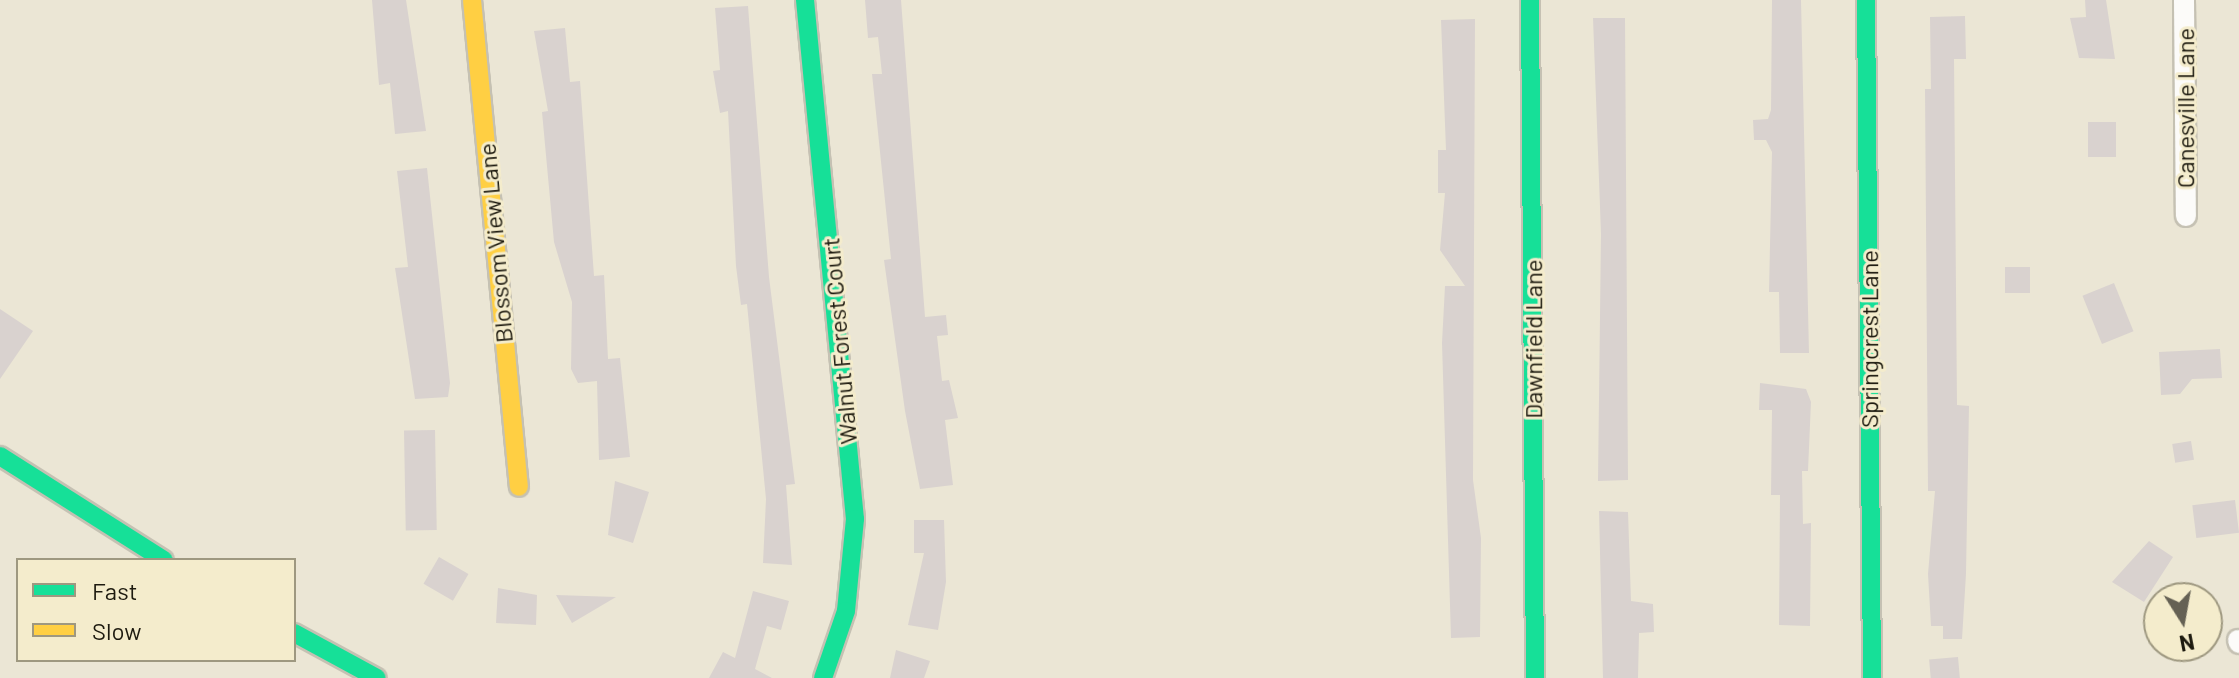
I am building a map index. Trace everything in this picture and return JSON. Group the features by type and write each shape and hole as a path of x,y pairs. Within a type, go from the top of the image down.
{"street":[{"name":"Blossom View Lane","path":"472,0 519,487"},
{"name":"Walnut Forest Court","path":"805,0 855,519 846,611 823,678"},
{"name":"Dawnfield Lane","path":"1530,0 1535,678"},
{"name":"Springcrest Lane","path":"1866,0 1872,678"},
{"name":"Canesville Lane","path":"2184,0 2186,216"},
{"path":"0,456 161,558"},
{"path":"296,634 377,678"}],"building":[{"path":"372,0 406,0 426,131 395,134 390,83 379,85"},
{"path":"865,0 901,0 925,317 946,315 948,335 937,336 942,381 949,380 958,418 945,420 953,485 920,489 905,411 884,260 891,259 872,74 882,74 878,37 868,38"},
{"path":"1772,0 1801,0 1809,353 1780,353 1779,292 1769,292 1772,152 1766,140 1754,140 1753,120 1768,119 1771,110"},
{"path":"2085,0 2106,0 2115,59 2079,58 2070,18 2086,17"},
{"path":"748,6 769,277 795,484 786,485 792,565 763,563 766,499 747,304 741,305 736,266 728,111 720,113 713,71 720,70 715,8"},
{"path":"1965,16 1966,59 1954,59 1957,405 1969,406 1966,574 1962,639 1943,639 1943,626 1931,626 1928,574 1935,491 1928,491 1925,89 1931,89 1930,17"},
{"path":"1593,18 1625,18 1628,480 1598,481 1601,234"},
{"path":"1475,19 1473,480 1481,538 1480,637 1451,638 1442,343 1445,286 1465,286 1440,250 1445,193 1438,193 1438,150 1446,150 1441,20"},
{"path":"565,28 570,82 580,81 594,276 604,275 608,359 620,358 630,457 599,460 597,381 578,383 571,369 572,302 554,242 542,112 548,111 534,31"},
{"path":"2088,122 2116,122 2116,157 2088,157"},
{"path":"427,168 450,383 448,397 415,399 395,268 408,267 397,171"},
{"path":"2005,267 2030,267 2030,293 2005,293"},
{"path":"2114,283 2133,331 2102,344 2082,296"},
{"path":"0,309 33,331 0,379"},
{"path":"2220,349 2222,378 2192,379 2180,394 2161,395 2159,352"},
{"path":"1760,383 1806,389 1811,402 1808,471 1802,471 1803,524 1811,523 1810,626 1779,625 1780,495 1771,495 1772,410 1759,410"},
{"path":"435,430 437,530 406,531 404,431"},
{"path":"2191,441 2194,460 2175,463 2172,444"},
{"path":"615,481 649,492 633,543 608,535"},
{"path":"2235,500 2239,533 2196,538 2192,505"},
{"path":"1599,511 1628,512 1631,601 1653,604 1654,632 1639,633 1638,678 1603,678"},
{"path":"914,520 944,520 946,582 938,630 908,625 924,553 914,553"},
{"path":"2149,541 2173,557 2157,582 2143,582 2143,601 2112,582"},
{"path":"439,557 468,574 453,601 424,584"},
{"path":"498,588 537,595 536,625 496,623"},
{"path":"753,591 789,601 781,630 767,626 755,669 772,678 709,678 723,652 735,658"},
{"path":"556,595 616,597 572,623"},
{"path":"896,650 930,661 924,678 890,678"},
{"path":"1958,657 1960,678 1931,678 1929,660"}],"traffic: fast":[{"path":"805,0 855,519 846,611 823,678"},
{"path":"1530,0 1535,678"},
{"path":"1866,0 1872,678"},
{"path":"0,456 161,558"},
{"path":"296,634 377,678"}],"traffic: slow":[{"path":"472,0 519,487"}]}
